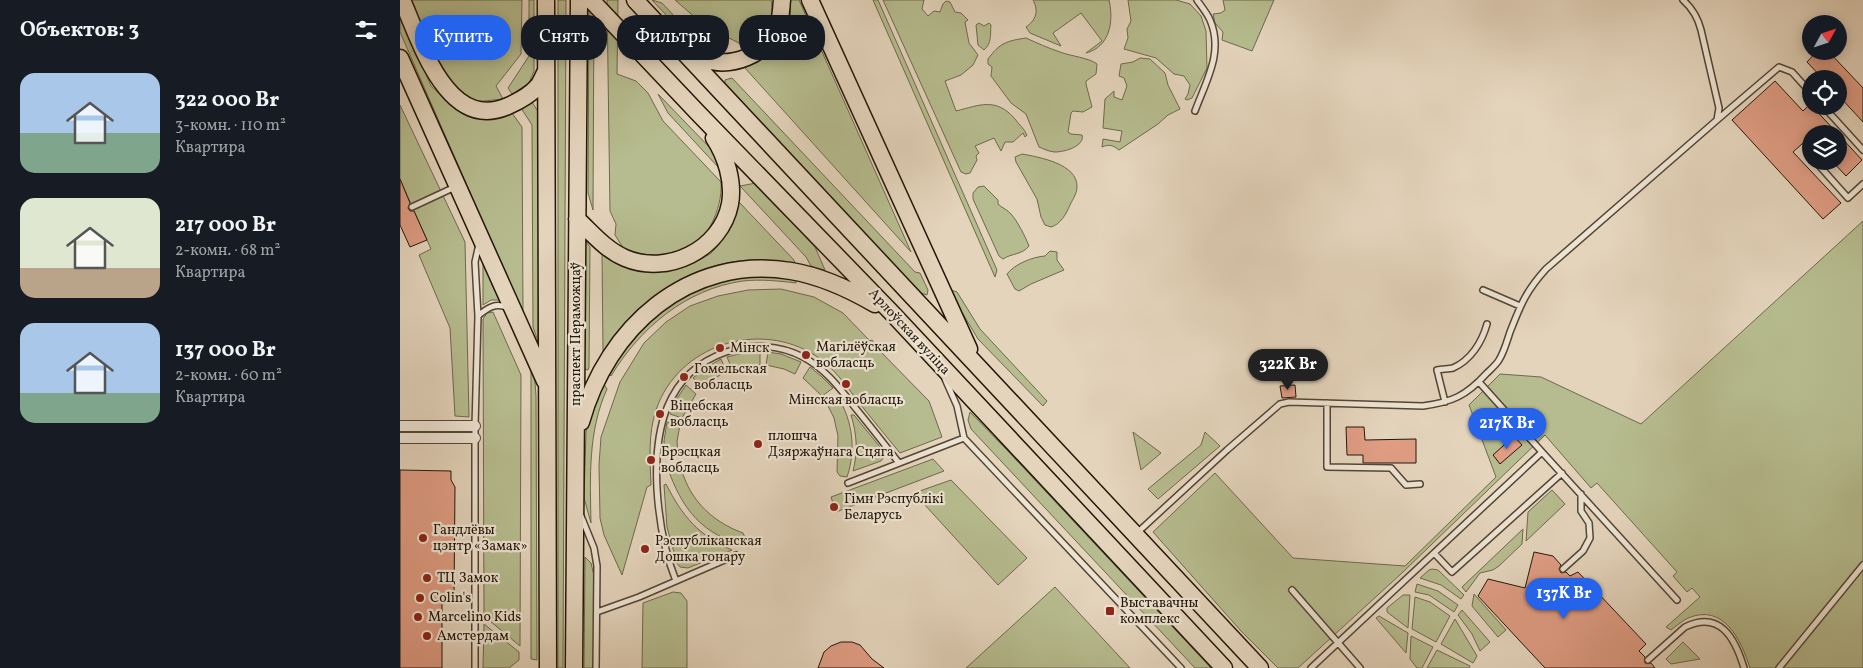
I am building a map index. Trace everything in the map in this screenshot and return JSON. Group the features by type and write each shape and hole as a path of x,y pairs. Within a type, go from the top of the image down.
{"main road":[{"path":"402,0 435,73 449,92 463,104 481,110 499,110 538,87 546,71"},
{"name":"праспект Пераможцаў","path":"546,0 548,668"},
{"name":"праспект Пераможцаў","path":"574,668 579,0"},
{"name":"Арлоўская вуліца","path":"591,0 890,312 1224,668"},
{"name":"Арлоўская вуліца","path":"635,0 649,15"},
{"path":"707,60 715,62 739,61 762,47 778,27 782,0"},
{"path":"810,0 975,363"},
{"path":"400,58 548,387"},
{"name":"Арлоўская вуліца","path":"691,60 1260,668"},
{"path":"577,220 612,251 626,259 652,264 665,263 682,259 697,252 704,246 724,221 730,204 730,182 727,165 719,146 698,113"},
{"path":"576,444 586,404 599,374 615,349 633,327 654,307 675,292 695,282 718,274 747,270 789,271 846,288 890,312"},
{"path":"1116,552 1135,535"}],"street":[{"path":"400,426 475,426"},
{"path":"400,438 475,438"}],"lane":[{"path":"1195,111 1211,69 1217,45 1210,20 1197,0"},
{"path":"1683,0 1690,6 1699,21 1719,108 1717,120"},
{"path":"1135,535 1280,404 1289,402 1423,406 1456,399 1465,394 1499,360 1527,291 1546,269 1779,67 1792,72 1802,83"},
{"path":"1831,115 1863,150"},
{"path":"1823,170 1848,198 1863,184"},
{"path":"412,208 457,185"},
{"path":"475,668 475,426 478,316 474,262 480,236"},
{"path":"1483,290 1520,306"},
{"path":"478,316 494,305 506,307 514,315"},
{"path":"1444,402 1437,370 1453,368 1468,358 1483,339 1487,324"},
{"path":"676,581 668,562 658,504 657,452 660,428 668,404 677,388 694,370 712,357 731,350 760,346 783,349 808,360 818,366 834,381 900,463"},
{"path":"934,359 957,406 964,438 1182,668"},
{"path":"1479,382 1678,600"},
{"path":"1327,403 1327,467 1391,468 1406,485 1420,484"},
{"path":"848,483 964,438"},
{"path":"1311,668 1542,452"},
{"path":"1434,553 1452,572 1562,473"},
{"path":"1563,569 1583,551 1590,538 1589,523 1581,511 1581,494"},
{"path":"575,502 594,548 597,566 596,668"},
{"path":"596,612 639,597 736,555"},
{"path":"1779,668 1863,565"},
{"path":"1292,590 1337,644 1360,668"},
{"path":"1648,660 1685,627 1692,623 1709,621 1720,625 1727,632 1744,668"}],"green space":[{"path":"409,0 522,0 521,54 496,86 503,99 468,100 448,83 437,60 511,60 511,15 416,15"},
{"path":"529,0 534,0 534,15 529,15"},
{"path":"558,0 566,0 566,15 558,15"},
{"path":"589,0 594,0 594,15 589,15"},
{"path":"607,0 618,0 617,74 636,81 648,93 663,121 721,182 721,193 718,208 705,235 686,250 663,255 638,254 625,251 615,235 616,224 610,211"},
{"path":"652,0 662,3 673,15 666,15"},
{"path":"675,0 771,0 771,15 739,15 739,43 729,38 729,15 692,15"},
{"path":"790,0 799,0 806,15 790,15"},
{"path":"873,0 878,0 997,270 995,277"},
{"path":"883,0 924,0 922,9 928,16 934,11 940,12 946,1 950,2 955,12 961,13 968,20 965,22 969,43 978,55 973,65 961,75 945,81 956,111 980,105 994,105 1008,112 1027,135 1025,137 1023,133 1013,142 1005,142 1001,151 994,138 975,146 979,153 976,156 977,160 970,173 961,172"},
{"path":"1033,0 1109,0 1111,16 1105,39 1094,50 1086,53 1102,41 1081,13 1053,33 1061,46 1030,33 1026,27 1036,15"},
{"path":"1128,0 1176,0 1190,4 1201,16 1206,31 1207,68 1192,98 1185,99 1190,85 1184,76 1174,74 1156,58 1124,49 1128,38 1127,29 1131,21"},
{"path":"1223,0 1274,0 1252,51 1222,40 1223,32 1215,23 1213,14 1221,13 1225,10"},
{"path":"400,14 415,49 415,60 420,60 431,86 455,108 479,117 503,117 512,113 522,127 523,314 400,32"},
{"path":"979,23 984,26 989,23 991,25 989,42 984,50 978,45 976,25"},
{"path":"1026,38 1097,64 1096,74 1086,81 1092,107 1083,112 1073,111 1071,113 1068,132 1082,135 1082,139 1069,150 1053,152 1039,147 1026,114 1011,103 991,76 992,67 988,64 988,59 992,54 1004,44"},
{"path":"825,58 911,252 745,68 757,60"},
{"path":"1140,58 1150,59 1165,73 1168,85 1180,109 1168,115 1158,124 1119,150 1111,146 1102,147 1103,139 1120,142 1122,131 1103,128 1105,99 1114,91 1114,97 1122,100 1127,86 1124,78 1119,76 1121,64 1133,62"},
{"path":"526,60 534,60 534,71 529,83 512,94 508,88"},
{"path":"558,60 566,60 563,668 558,668"},
{"path":"589,60 594,60 593,210 588,193"},
{"path":"732,78 915,272 920,273 928,290 927,295 921,293 725,84 725,80"},
{"path":"658,94 713,151 718,167 668,113"},
{"path":"532,102 539,113 538,341 533,327 532,125 521,108"},
{"path":"400,105 465,242 469,417 455,416 450,328 419,255 431,249 400,179"},
{"path":"1022,154 1038,157 1065,167 1076,179 1075,196 1063,218 1055,226 1045,225 1041,217 1037,199 1016,162 1015,157"},
{"path":"756,183 815,247 825,270 811,266 806,257 740,186"},
{"path":"984,186 998,200 998,204 1014,217 1019,225 1029,246 1023,251 1003,259 999,256 973,199 973,193 978,187"},
{"path":"738,201 794,260 795,264 766,260 738,261 711,267 686,277 662,291 641,308 603,352 602,251 675,269 693,263 710,254 719,245 734,218"},
{"path":"1863,221 1863,668 1750,668 1736,636 1721,620 1712,616 1701,615 1688,618 1671,630 1666,627 1700,597 1692,588 1687,592 1673,576 1677,572 1597,483 1591,488 1545,435 1402,573 1298,668 1278,668 1241,631 1153,532 1215,473 1293,558 1405,566 1496,477 1469,405 1500,374 1541,377 1641,424"},
{"path":"585,241 590,247 588,370 584,369 583,366"},
{"path":"1050,251 1057,252 1057,260 1064,270 1019,291 1015,289 1007,274 1010,270 1029,259 1045,256"},
{"path":"483,258 501,300 491,300 483,305"},
{"path":"742,275 796,278 796,283 763,280 743,281 722,285 702,292 666,314 650,327 623,358 611,376 608,373 645,324 691,290"},
{"path":"781,289 814,297 843,313 870,341 872,340 877,348 929,401 942,437 900,453 838,376 816,356 794,345 770,340 746,340 723,345 701,355 682,369 667,388 656,410 651,438 651,485 647,487 622,575 604,535 600,518 599,465 601,437 620,382 644,343 666,322 690,306 718,296 748,290"},
{"path":"948,289 957,292 980,329 1047,401 1043,406 978,339"},
{"path":"493,312 521,375 520,646 484,616 483,319 487,313"},
{"path":"760,352 760,365 732,369 727,357 743,353"},
{"path":"768,352 781,354 801,362 795,374 784,369 766,365"},
{"path":"721,359 726,371 702,387 693,378 707,367"},
{"path":"531,363 536,396 537,660 531,659"},
{"path":"810,367 833,388 822,396 803,378"},
{"path":"603,383 607,389 596,421 593,438 590,489 591,523 584,498 586,432 590,415"},
{"path":"686,385 696,394 682,418 670,414 676,400"},
{"path":"838,397 847,416 852,436 852,457 847,477 840,476 837,472 838,436 834,418 827,404"},
{"path":"970,412 1211,668 1195,668 971,429 968,420"},
{"path":"851,415 854,415 884,452 884,457 881,461 853,471 856,443"},
{"path":"667,422 680,425 677,441 678,455 665,457 664,441"},
{"path":"1133,432 1161,453 1141,470"},
{"path":"1205,432 1220,446 1158,499 1148,489 1201,445"},
{"path":"933,459 944,471 836,512 831,497"},
{"path":"680,463 683,475 694,497 710,515 743,533 749,547 733,542 706,528 687,508 667,466"},
{"path":"951,480 1027,558 998,585 914,493"},
{"path":"666,484 685,515 693,524 710,538 732,550 688,568 680,567 677,563 667,527 664,485"},
{"path":"1552,490 1565,504 1526,541 1528,512"},
{"path":"1523,529 1522,544 1499,566 1493,570 1480,573 1466,592 1462,587"},
{"path":"585,557 591,563 594,576 594,668 584,668"},
{"path":"1432,569 1438,570 1464,595 1461,599 1441,585 1420,578"},
{"path":"1417,584 1438,591 1458,605 1454,612 1429,595 1415,592"},
{"path":"1055,587 1130,668 966,668"},
{"path":"673,592 681,593 687,601 687,668 642,668 643,603"},
{"path":"1474,594 1506,630 1498,637 1472,606"},
{"path":"1403,595 1410,595 1408,628 1387,612 1387,608"},
{"path":"1415,597 1430,602 1450,616 1436,642 1412,629"},
{"path":"1462,610 1490,642 1480,651 1472,634 1458,615"},
{"path":"1379,616 1408,633 1406,653 1376,618"},
{"path":"1455,619 1477,656 1473,663 1441,644"},
{"path":"484,624 519,652 519,660 509,668 483,668"},
{"path":"1411,636 1433,647 1422,668 1417,668 1410,659"},
{"path":"1683,642 1700,659 1671,664 1666,659"},
{"path":"1437,650 1470,666 1469,668 1427,668"}],"building":[{"path":"1809,60 1837,60 1846,70 1815,70 1807,62"},
{"path":"1847,71 1863,88 1863,122 1847,105"},
{"path":"1775,81 1802,110 1802,115 1820,115 1830,125 1802,125 1802,144 1793,152 1802,162 1802,170 1810,170 1841,203 1823,219 1732,120"},
{"path":"1847,144 1862,160 1846,176 1840,170 1847,170"},
{"path":"400,179 410,203 408,208 410,211 414,211 427,240 410,247 400,225"},
{"path":"1295,385 1296,397 1282,398 1280,386"},
{"path":"1346,427 1364,427 1365,440 1416,439 1416,463 1363,463 1363,455 1347,455"},
{"path":"1514,436 1522,445 1500,464 1493,455"},
{"name":"ТЦ Замок","path":"400,470 451,471 451,480 455,487 454,595 442,595 442,668 400,668"},
{"path":"1534,552 1553,556 1561,565 1559,569 1561,573 1566,572 1570,576 1578,572 1646,644 1639,651 1645,657 1645,663 1651,663 1655,668 1545,668 1478,596 1488,579 1525,588"},
{"path":"841,642 852,642 860,645 872,659 884,668 818,668 824,652 831,646"}],"place":[{"name":"Мінск","path":"720,348"},
{"name":"Магілёўская вобласць","path":"806,355"},
{"name":"Гомельская вобласць","path":"684,377"},
{"name":"Мінская вобласць","path":"846,384"},
{"name":"Віцебская вобласць","path":"660,414"},
{"name":"плошча Дзяржаўнага Сцяга","path":"758,444"},
{"name":"Брэсцкая вобласць","path":"651,460"},
{"name":"Гімн Рэспублікі Беларусь","path":"834,507"},
{"name":"Гандлёвы цэнтр «Замак»","path":"423,538"},
{"name":"Рэспубліканская Дошка гонару","path":"645,549"},
{"name":"ТЦ Замок","path":"427,578"},
{"name":"Colin's","path":"420,598"},
{"name":"Выставачны комплекс","path":"1110,611"},
{"name":"Marcelino Kids","path":"418,617"},
{"name":"Амстердам","path":"427,636"}]}
